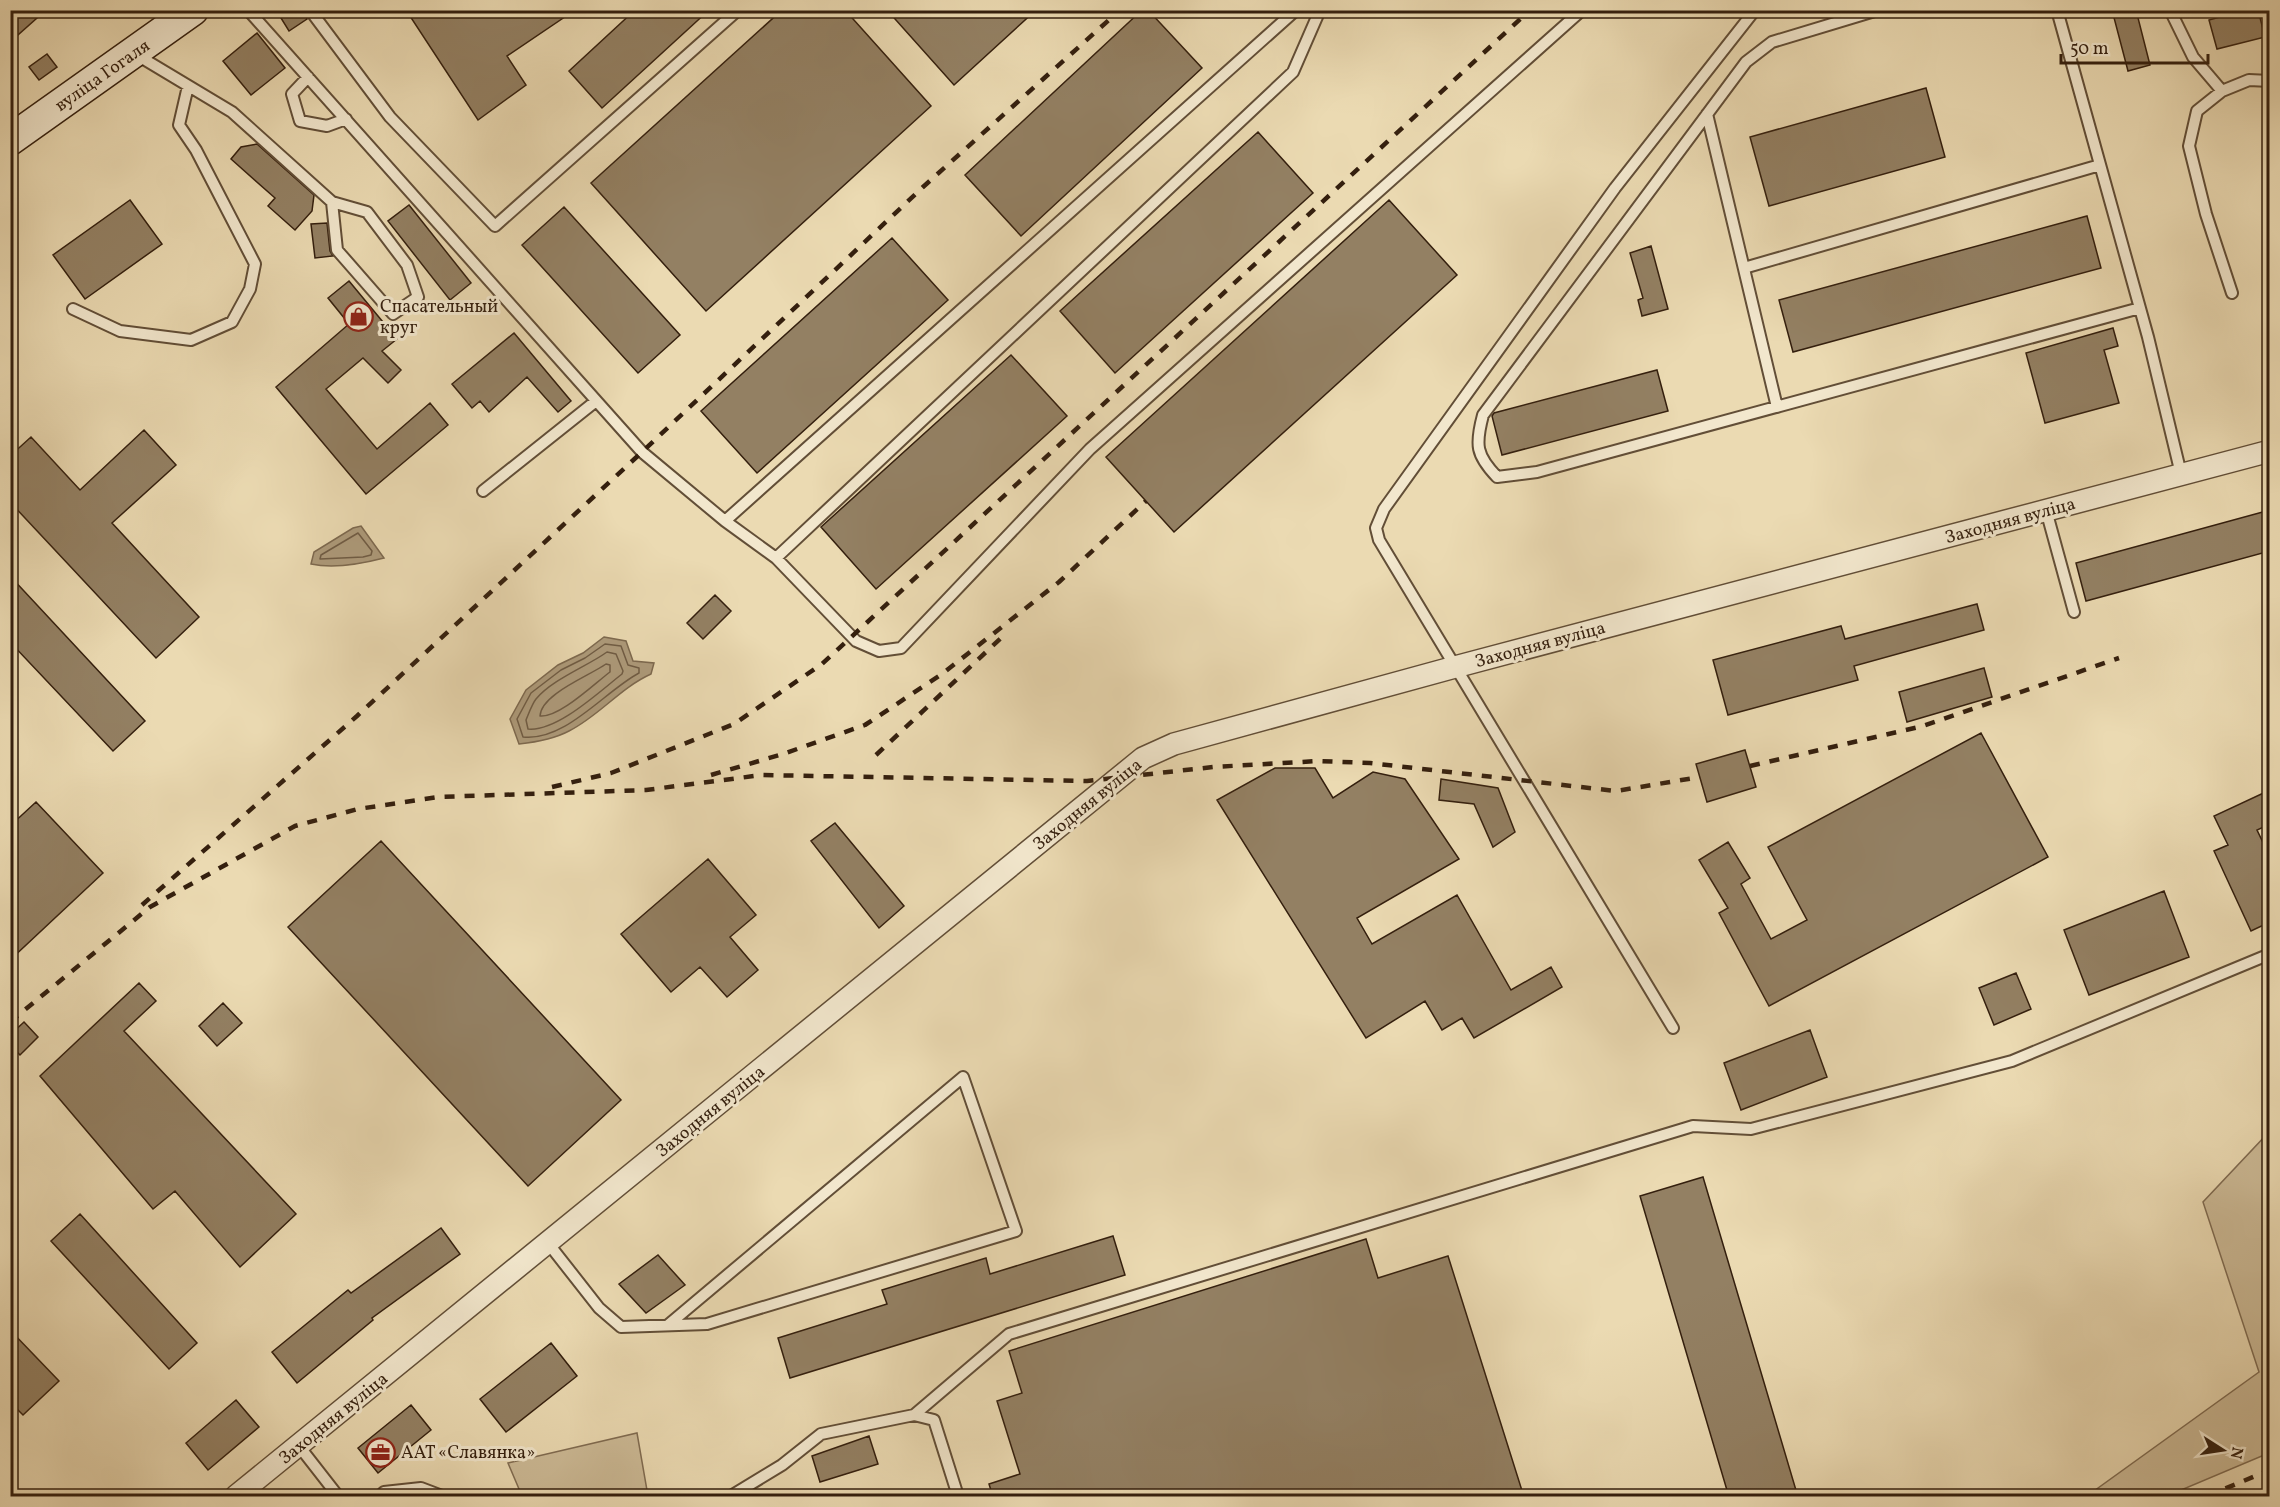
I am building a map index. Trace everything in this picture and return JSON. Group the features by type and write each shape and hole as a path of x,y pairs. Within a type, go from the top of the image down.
{"main road":[{"name":"вуліца Гогаля","path":"10,140 194,10"}],"street":[{"name":"Заходняя вуліца","path":"236,1497 1143,758 1174,744 1455,667 2270,451"}],"lane":[{"path":"248,10 642,452 725,521 776,558 856,641 879,651 901,648 1090,449 1582,10"},
{"path":"309,10 390,117 495,226 738,10"},
{"path":"725,521 1296,10"},
{"path":"776,558 1293,72 1320,10"},
{"path":"1673,1028 1379,540 1376,528 1384,509 1614,188 1755,10"},
{"path":"1878,10 1772,42 1746,62 1483,415 1478,434 1482,461 1497,477 1536,472 2140,308"},
{"path":"2057,10 2140,308 2181,474"},
{"path":"2170,10 2193,57 2222,91"},
{"path":"134,53 231,112 332,202 367,212 406,265 418,297 393,314 337,249 332,202"},
{"path":"308,77 292,94 300,121 327,126 346,119"},
{"path":"2232,293 2206,214 2189,146 2197,111 2222,91 2249,80 2270,81"},
{"path":"73,309 120,331 191,340 232,322 250,289 255,264 196,150 179,125 188,86"},
{"path":"1707,114 1777,406"},
{"path":"1744,268 2100,165"},
{"path":"483,491 596,401"},
{"path":"2046,510 2074,612"},
{"path":"914,1415 1009,1334 1693,1126 1751,1129 2013,1061 2270,954"},
{"path":"548,1243 599,1308 621,1326 668,1325 707,1324 1016,1231 963,1077 668,1325"},
{"path":"731,1497 782,1465 821,1434 914,1415 934,1420 958,1497"},
{"path":"299,1446 338,1497"},
{"path":"380,1497 384,1492 420,1488 442,1497"}],"shaded area":[{"path":"2269,1132 2269,1453 2167,1496 2087,1496 2259,1372 2203,1202"},
{"path":"637,1433 648,1496 522,1496 508,1463"}],"water":[{"path":"361,526 384,558 348,565 311,564 314,552 353,528"},
{"path":"604,637 626,641 633,661 654,663 651,674 629,687 590,718 569,731 545,740 519,744 510,719 526,690 558,665 583,653"}],"building":[{"path":"10,10 46,10 10,42"},
{"path":"276,10 303,10 307,19 289,31"},
{"path":"406,10 575,10 507,56 526,85 478,120"},
{"path":"635,10 709,10 602,108 569,71"},
{"path":"782,10 845,10 931,106 706,311 591,183"},
{"path":"887,10 1036,10 954,85"},
{"path":"1142,10 1148,10 1202,68 1021,236 965,175"},
{"path":"2112,10 2136,10 2150,65 2128,71"},
{"path":"2245,10 2258,10 2265,37 2217,49 2209,20"},
{"path":"257,33 285,68 251,95 223,61"},
{"path":"47,54 57,67 39,80 29,67"},
{"path":"1926,88 1945,157 1769,206 1750,137"},
{"path":"1258,132 1313,193 1115,373 1060,311"},
{"path":"257,144 314,195 312,211 295,230 268,206 275,198 231,159 241,147"},
{"path":"130,200 162,244 85,299 53,255"},
{"path":"1389,200 1457,275 1174,532 1106,457"},
{"path":"409,205 471,283 450,300 388,221"},
{"path":"564,207 680,335 638,373 522,245"},
{"path":"2087,216 2101,268 1793,352 1779,300"},
{"path":"327,223 330,251 333,256 315,258 311,224"},
{"path":"892,238 948,300 757,473 701,411"},
{"path":"1651,246 1668,309 1642,316 1638,300 1643,298 1630,253"},
{"path":"349,281 397,339 382,351 401,370 388,383 363,358 326,389 377,449 430,403 448,425 366,494 276,387 349,324 328,298"},
{"path":"2113,328 2118,346 2104,350 2119,403 2045,423 2026,353"},
{"path":"514,333 571,401 558,412 527,377 489,412 480,401 472,408 452,384"},
{"path":"1011,355 1067,416 876,589 821,527"},
{"path":"1657,370 1668,411 1502,455 1492,416 1494,413"},
{"path":"144,430 176,465 112,523 199,617 156,658 10,502 10,456 31,437 80,490"},
{"path":"2270,510 2270,551 2086,601 2076,563"},
{"path":"10,576 145,721 113,751 10,642"},
{"path":"715,595 731,611 703,639 687,623"},
{"path":"1977,604 1984,630 1854,666 1858,680 1728,715 1713,660 1841,626 1845,639"},
{"path":"1984,668 1992,697 1907,722 1899,692"},
{"path":"1981,733 2048,857 1769,1006 1719,913 1728,908 1699,860 1728,842 1750,878 1741,884 1771,939 1807,920 1768,847"},
{"path":"1745,750 1756,787 1707,802 1696,764"},
{"path":"1275,768 1315,768 1333,798 1373,772 1405,779 1459,859 1357,918 1372,944 1457,895 1511,990 1551,967 1562,987 1474,1038 1462,1018 1442,1030 1425,1001 1366,1038 1217,800"},
{"path":"1441,779 1498,788 1515,832 1493,847 1474,804 1439,800"},
{"path":"2270,790 2270,824 2257,830 2270,857 2270,922 2251,931 2214,851 2228,845 2214,816"},
{"path":"36,802 103,873 10,960 10,826"},
{"path":"835,823 904,906 879,928 811,841"},
{"path":"381,841 621,1100 528,1186 288,927"},
{"path":"708,859 756,915 730,937 758,970 727,997 700,967 671,992 621,934"},
{"path":"2164,891 2189,957 2089,995 2064,930"},
{"path":"2016,973 2031,1009 1994,1025 1979,988"},
{"path":"139,983 156,1001 124,1031 296,1214 240,1267 175,1191 153,1209 40,1076"},
{"path":"223,1003 242,1023 217,1046 199,1026"},
{"path":"24,1022 38,1037 20,1055 10,1045 10,1035"},
{"path":"1810,1030 1827,1077 1741,1110 1724,1063"},
{"path":"1703,1177 1798,1497 1729,1497 1640,1196"},
{"path":"80,1214 197,1343 169,1369 51,1241"},
{"path":"441,1228 460,1254 372,1318 373,1320 297,1383 272,1352 348,1290 351,1293"},
{"path":"1113,1236 1125,1275 790,1378 778,1338 887,1304 882,1290 986,1258 990,1274"},
{"path":"1366,1239 1378,1278 1448,1256 1524,1497 993,1497 989,1484 1020,1474 997,1401 1022,1393 1009,1351"},
{"path":"658,1255 685,1285 646,1313 619,1284"},
{"path":"10,1330 59,1381 23,1415 10,1402"},
{"path":"551,1343 577,1376 506,1432 480,1399"},
{"path":"236,1400 259,1427 208,1470 186,1443"},
{"path":"411,1405 431,1430 378,1473 358,1448"},
{"path":"869,1436 878,1464 820,1482 812,1456"}],"railway":[{"path":"142,905 357,716 923,187 1120,10"},
{"path":"552,787 611,773 734,724 822,664 1530,10"},
{"path":"711,775 783,754 865,725 942,674 1059,582 1146,501"},
{"path":"876,755 1001,638"},
{"path":"1750,766 1923,726 2119,658"},
{"path":"10,1022 150,907 295,826 358,809 438,797 646,790 762,775 1087,781 1213,767 1318,761 1370,763 1616,791 1700,777"},
{"path":"2207,1496 2270,1470"}],"place":[{"name":"Спасательный круг","path":"359,316"},
{"name":"ААТ «Славянка»","path":"380,1452"}]}
